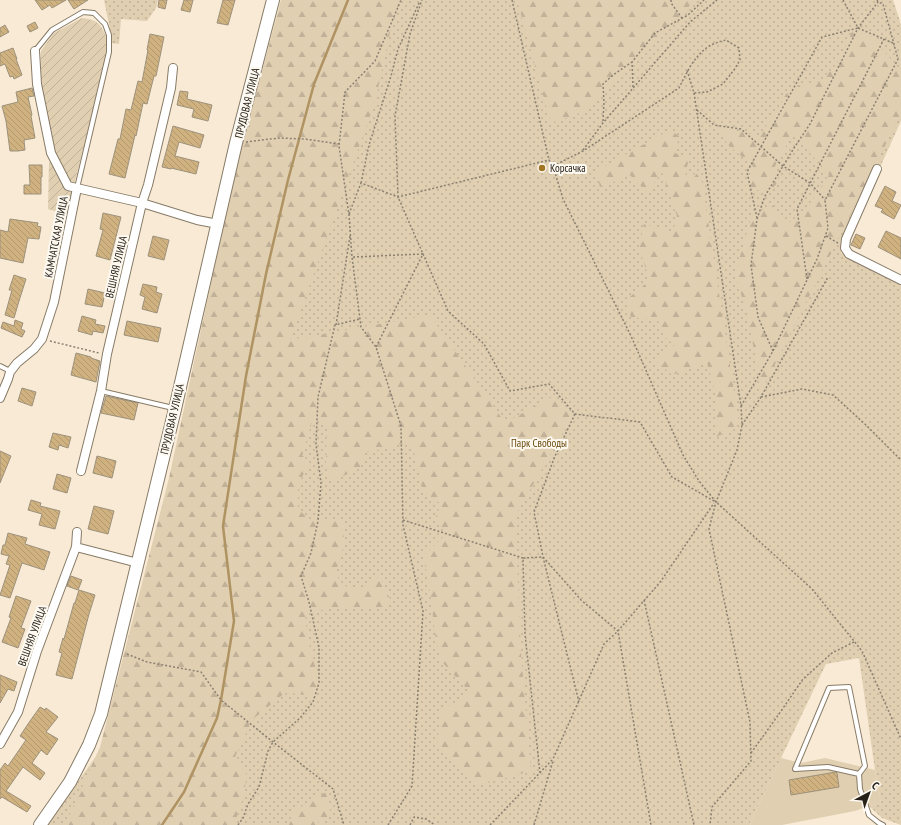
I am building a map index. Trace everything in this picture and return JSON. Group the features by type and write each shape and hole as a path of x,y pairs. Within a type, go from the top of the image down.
{"main road":[{"name":"ПРУДОВАЯ УЛИЦА","path":"40,825 70,782 89,745 101,714 175,409 236,143 273,0"}],"street":[{"name":"КАМЧАТСКАЯ УЛИЦА","path":"0,398 10,372 17,363 34,349 42,339 54,302 77,188 68,186 51,153 37,84 36,51"},
{"name":"ВЕШНЯЯ УЛИЦА","path":"81,471 102,391 107,354 142,203 148,185 171,88 173,68"},
{"path":"877,169 846,239 845,248 849,254 901,280"},
{"path":"77,188 142,203 197,220 218,224"},
{"name":"ВЕШНЯЯ УЛИЦА","path":"0,744 18,712 37,651 76,547 77,532"},
{"path":"76,547 138,563"}],"lane":[{"path":"36,51 52,30 83,12 94,13 105,24 109,35 109,52 77,188"},
{"path":"0,366 10,372"},
{"path":"102,391 175,409"},
{"path":"858,774 828,767 795,769 829,688 849,687 865,766 858,774 860,789 869,815 883,825"}],"path":[{"path":"388,825 412,786 423,611 403,525 400,426 376,347 361,327 352,256 349,214 339,144 345,92 375,61 401,0"},
{"path":"349,214 361,184 369,144 398,49 421,0"},
{"path":"421,0 410,34 395,116 398,197 448,312 484,344 510,391 549,384 575,414 640,422 672,477 716,502"},
{"path":"512,0 549,160 553,166 563,199 631,336 683,455 699,481 716,502 812,590 855,642 862,652 901,739"},
{"path":"671,0 671,3 682,18"},
{"path":"602,123 604,102 603,84 632,62 655,33 688,15 704,0"},
{"path":"583,151 602,123 690,22 717,0"},
{"path":"843,0 858,28"},
{"path":"741,406 773,351 817,259 828,228 825,200 898,59 883,4 878,1 858,28 810,124 765,196 758,219 752,265 758,317 773,351"},
{"path":"758,219 747,172 822,37 858,28 894,43"},
{"path":"807,281 797,208 884,39"},
{"path":"553,166 583,151 679,88 687,70 699,55 710,46 726,40 739,48 740,60 723,84 706,92 694,93"},
{"path":"632,62 633,87"},
{"path":"687,70 694,93 697,110 741,406 742,425 737,450 716,502 709,529 750,722 751,760 712,807 710,825"},
{"path":"697,110 714,125 741,130 783,166 810,183 825,200"},
{"path":"236,143 279,138 305,139 339,144"},
{"path":"361,184 398,197 549,160"},
{"path":"238,825 243,818 248,804 259,787 268,751 273,742 300,718 313,702 319,683 319,647 310,602 301,576 311,553 318,521 321,483 316,444 318,397 336,325 350,232"},
{"path":"826,236 845,248"},
{"path":"352,256 422,254"},
{"path":"376,347 422,254"},
{"path":"742,425 761,397 828,277"},
{"path":"336,325 360,319"},
{"path":"42,339 107,354"},
{"path":"761,397 802,389 833,395 901,460"},
{"path":"575,414 555,456 534,512 543,557 579,702"},
{"path":"534,825 554,759 604,644 618,631 661,581 716,502"},
{"path":"403,520 523,558 543,557"},
{"path":"543,557 581,600 618,631 650,825"},
{"path":"523,558 525,634 540,773"},
{"path":"644,600 694,825"},
{"path":"751,753 803,679 832,654 855,642"},
{"path":"116,649 147,662 201,672 221,700 333,789 344,825"},
{"path":"490,825 554,759"},
{"path":"410,825 414,817 426,819 435,825"}],"green space":[{"path":"104,0 158,0 156,8 147,21 121,19 119,44 111,43 111,34"},
{"name":"Парк Свободы","path":"281,0 893,0 901,24 901,121 841,253 901,285 901,825 882,818 869,806 881,803 859,658 826,664 750,823 751,825 47,825 122,720"},
{"path":"281,0 397,0 375,102 290,340 430,315 505,423 554,396 572,417 515,516 521,654 531,771 480,785 437,748 441,711 457,701 468,690 441,661 435,634 429,583 423,556 446,534 435,519 441,504 423,491 414,452 405,443 364,453 361,467 329,481 326,464 327,424 313,419 302,455 310,463 298,484 298,509 310,520 343,519 344,544 336,572 341,586 364,588 380,576 392,604 372,609 342,607 305,612 307,636 319,683 312,696 286,692 252,720 234,759 247,775 243,798 234,825 65,825 100,747 169,478 234,176"},
{"path":"517,0 695,0 622,77 582,112 551,124"},
{"path":"82,18 98,23 111,43 67,215 48,209 49,163 55,155 40,85 41,51 54,33"},
{"path":"857,20 901,71 901,114 762,390 747,314 735,274 751,218 771,204 788,223 804,212 829,175 793,134 775,166 779,181 770,191 745,189 753,166 727,144 720,127 759,136 777,111 786,94 800,85 820,81 836,65"},
{"path":"670,130 679,136 675,153 689,158 685,176 697,174 702,182 739,424 715,438 716,394 707,363 672,375 655,360 675,345 664,337 658,320 631,317 625,301 650,280 639,249 644,224 673,232 677,216 662,172 647,192 630,175 600,187 596,171"},
{"path":"781,758 801,763 825,758 875,770 881,803 855,811 782,825 751,825 750,823"},
{"path":"326,792 330,810 328,820 318,822 319,825 289,825 292,813"}],"building":[{"path":"35,0 66,0 52,8 50,5 42,10"},
{"path":"68,0 88,0 74,9"},
{"path":"159,0 167,0 165,9 158,7"},
{"path":"184,0 193,0 190,12 181,10"},
{"path":"223,0 235,0 228,25 217,23"},
{"path":"35,22 38,28 30,32 27,26"},
{"path":"5,25 9,32 0,37 0,28"},
{"path":"150,34 164,37 156,76 154,76 147,104 143,103 125,178 109,174 118,139 120,139 126,109 131,110 138,81 142,82"},
{"path":"13,48 22,75 14,79 13,76 10,77 5,64 0,66 0,53"},
{"path":"32,88 34,96 28,97 35,138 24,140 25,150 10,151 6,121 2,106 18,102 16,92"},
{"path":"180,91 188,92 187,99 212,105 208,121 192,117 194,109 177,105"},
{"path":"173,126 204,135 200,148 179,142 175,156 199,162 196,174 162,167"},
{"path":"29,165 42,165 41,194 24,194 24,185 30,185"},
{"path":"885,186 896,192 892,201 901,205 894,219 881,212 883,209 875,206"},
{"path":"103,213 121,217 110,260 96,256 103,230 100,229"},
{"path":"10,219 38,223 37,226 41,227 39,239 28,238 23,263 0,258 0,230 8,232"},
{"path":"886,231 901,238 901,259 878,247"},
{"path":"856,234 865,238 860,249 851,245"},
{"path":"153,236 169,240 164,260 148,256"},
{"path":"14,275 26,279 14,318 5,315 12,290 9,290"},
{"path":"143,284 157,287 156,292 162,294 157,313 142,309 145,297 140,295"},
{"path":"88,289 105,293 102,307 85,304"},
{"path":"82,316 96,320 95,324 105,326 103,333 93,331 92,335 78,331"},
{"path":"15,320 23,323 21,329 25,331 22,337 1,328 3,322 14,326"},
{"path":"127,321 161,328 158,342 124,335"},
{"path":"76,353 100,361 96,382 71,375"},
{"path":"22,388 36,392 32,406 18,401"},
{"path":"106,396 138,403 134,420 101,413"},
{"path":"53,433 71,437 68,448 59,445 58,450 49,447"},
{"path":"0,451 11,456 0,483"},
{"path":"97,456 116,461 112,478 93,473"},
{"path":"57,474 71,478 67,493 53,489"},
{"path":"31,500 41,503 40,506 60,511 55,529 39,525 42,514 28,510"},
{"path":"94,506 114,511 108,534 88,529"},
{"path":"8,533 27,538 25,544 50,552 44,570 22,563 10,598 0,595 10,565 6,564 9,556 1,554"},
{"path":"71,576 82,580 78,590 67,586"},
{"path":"79,590 95,595 72,679 56,675 62,653 59,652"},
{"path":"16,596 31,601 21,628 25,629 18,648 2,642 11,618 9,617"},
{"path":"0,675 17,682 14,691 8,689 0,703"},
{"path":"40,707 45,710 46,708 58,717 46,732 58,739 47,755 41,750 32,763 45,773 40,780 23,767 6,791 31,806 27,812 2,797 0,799 0,770 5,763 8,766 26,740 20,736"},
{"path":"836,772 839,787 791,795 789,780"}],"waterway":[{"path":"162,825 184,792 217,718 234,621 223,526 246,376 266,274 288,180 314,84 348,0"}],"place":[{"name":"Корсачка","path":"542,168"}]}
